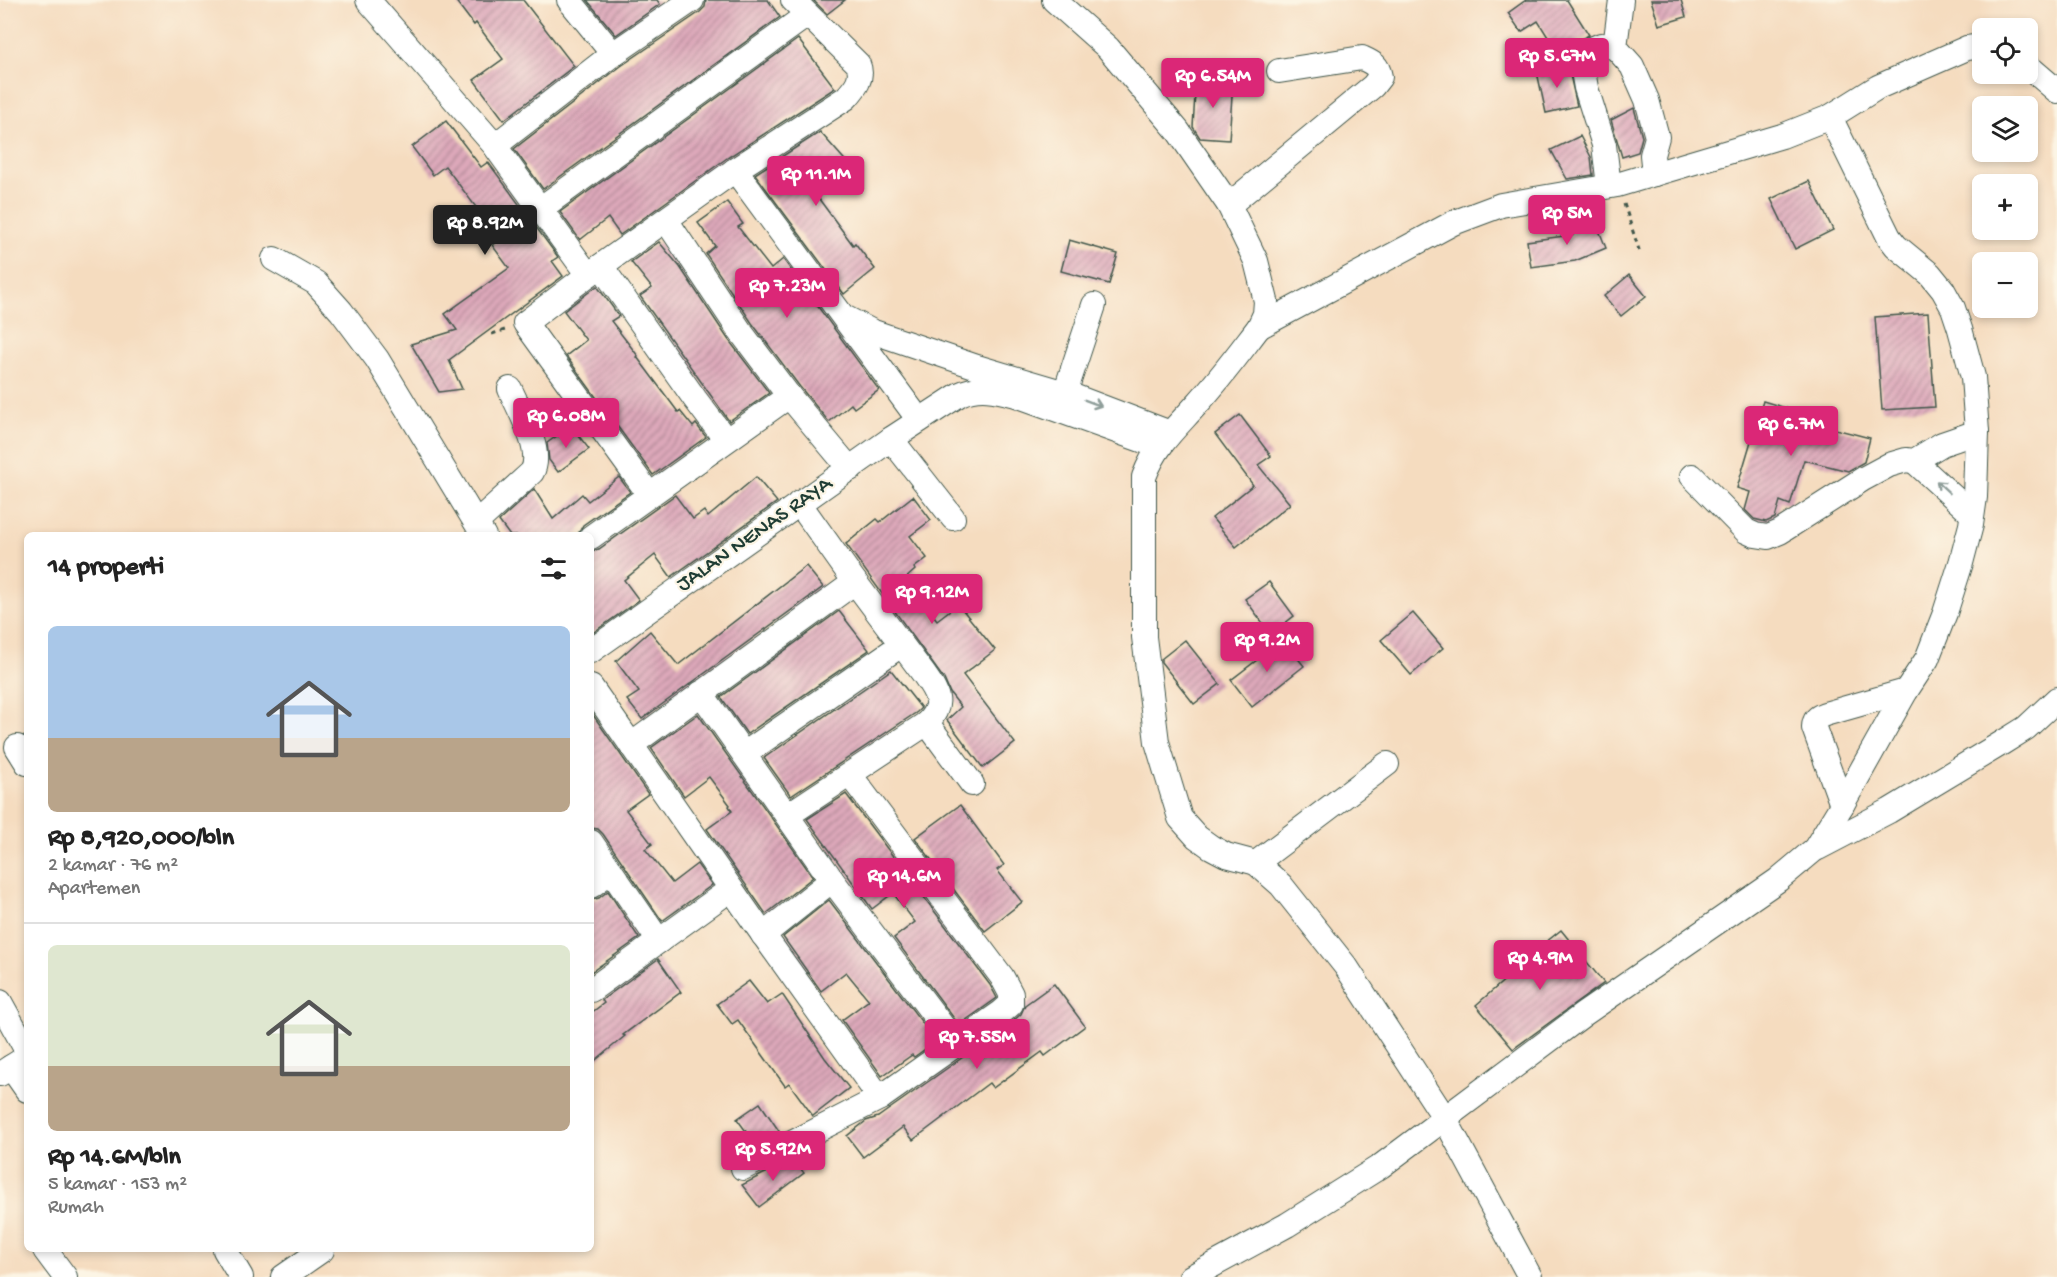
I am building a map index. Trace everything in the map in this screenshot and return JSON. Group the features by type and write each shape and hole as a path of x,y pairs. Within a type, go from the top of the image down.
{"street":[{"path":"368,0 496,147 540,208 595,270 726,440"},
{"path":"569,0 613,54"},
{"path":"1054,0 1108,48 1171,123 1229,205 1256,261 1266,301 1265,314 1259,327 1224,372 1164,440 1144,477 1144,637 1157,741 1180,818 1197,837 1211,847 1226,855 1256,863 1281,885 1347,968 1444,1117 1530,1277"},
{"path":"1615,47 1621,0"},
{"path":"496,147 520,125 677,4"},
{"path":"540,208 800,7 858,64 861,71 857,85 846,98 735,170 525,323 649,495"},
{"path":"1613,186 1604,145 1586,88 1582,65 1587,51 1601,45 1615,47 1632,66 1647,100 1657,137 1652,155 1654,174"},
{"path":"1259,327 1453,223 1476,213 1501,205 1613,186 1782,136 1830,117 1878,87 1972,47"},
{"path":"1229,205 1373,86 1380,77 1374,63 1362,58 1279,71"},
{"path":"2038,75 2057,91"},
{"path":"1815,849 1927,659 1945,613 1972,514 1975,497 1977,432 1973,377 1953,308 1943,290 1930,274 1896,246 1889,237 1830,117"},
{"path":"735,170 919,420"},
{"path":"666,220 740,331 789,396 850,469"},
{"path":"274,259 316,283 341,311 377,359 481,529 535,467 536,457 532,437 510,389"},
{"path":"1065,393 1094,305"},
{"path":"846,318 975,378 994,390 1164,440"},
{"path":"975,378 1065,393 1164,440"},
{"name":"JALAN NENAS RAYA","path":"594,649 975,378"},
{"path":"594,535 789,396"},
{"path":"1692,476 1746,531 1768,537 1889,465 1914,460 1942,444 1977,432"},
{"path":"891,439 953,518"},
{"path":"1914,460 1972,514"},
{"path":"788,815 927,723 937,710 939,701 933,687 799,503"},
{"path":"631,745 855,582"},
{"path":"744,754 901,645"},
{"path":"594,691 880,1098"},
{"path":"1842,805 1814,728 1817,717 1906,692"},
{"path":"701,693 832,880 956,1044"},
{"path":"1191,1277 1317,1207 1381,1166 1584,1014 1778,880 1815,849 1888,811 2002,743 2026,728 2057,699"},
{"path":"927,723 972,784"},
{"path":"1256,863 1387,764"},
{"path":"743,1168 880,1098 1011,1004 1011,994 1002,977 850,775"},
{"path":"594,846 659,942"},
{"path":"594,883 611,871"},
{"path":"764,935 832,880"},
{"path":"594,988 731,888"},
{"path":"0,1002 16,1062 24,1082"},
{"path":"46,1252 65,1277"},
{"path":"226,1252 241,1277"},
{"path":"282,1277 319,1252"}],"path":[{"path":"1613,186 1640,253"}],"building":[{"path":"455,0 523,0 574,66 504,120 474,80 503,59"},
{"path":"587,0 657,0 660,4 616,35"},
{"path":"706,0 768,0 780,17 543,189 514,149 621,66 700,12 705,7"},
{"path":"813,0 845,0 827,14"},
{"path":"1526,0 1567,0 1589,35 1577,41 1572,52 1561,58 1538,21 1521,32 1508,13"},
{"path":"1651,0 1681,0 1686,17 1659,25"},
{"path":"798,39 835,88 727,158 620,235 608,218 580,240 560,212"},
{"path":"1568,66 1577,106 1546,113 1537,72"},
{"path":"1196,78 1233,81 1229,140 1200,138 1193,127"},
{"path":"1634,108 1642,137 1638,152 1622,157 1611,120"},
{"path":"446,121 481,167 488,162 558,257 552,261 563,276 449,360 462,389 439,392 411,344 457,330 445,314 509,268 492,245 500,239 445,166 433,175 412,147"},
{"path":"820,132 850,166 816,195 853,245 855,243 875,269 844,294 755,174"},
{"path":"1580,136 1591,157 1593,175 1567,179 1551,150"},
{"path":"1809,181 1833,230 1795,249 1771,199"},
{"path":"727,202 743,224 738,227 771,269 783,259 879,390 854,408 851,404 829,422 752,323 706,254 715,246 698,223"},
{"path":"1595,220 1606,248 1575,261 1531,267 1527,241 1573,235 1571,230"},
{"path":"1069,240 1118,254 1109,284 1061,271"},
{"path":"659,242 680,267 728,339 769,393 729,421 640,296 652,288 631,262"},
{"path":"1629,275 1646,296 1621,316 1604,296"},
{"path":"597,286 619,316 611,321 678,412 680,411 693,427 696,424 706,437 653,475 566,356 586,340 564,311"},
{"path":"1928,313 1935,407 1882,410 1875,317"},
{"path":"1763,401 1806,414 1789,417 1870,438 1864,462 1848,471 1804,460 1790,505 1780,501 1775,518 1766,522 1754,519 1745,510 1750,492 1737,488"},
{"path":"1240,415 1271,456 1258,465 1290,504 1236,547 1212,518 1253,485 1215,434"},
{"path":"571,426 589,449 558,472 549,460 547,443"},
{"path":"619,477 630,492 583,525 579,532 507,532 499,521 534,489 553,519 582,494 588,501"},
{"path":"756,477 777,502 671,577 655,555 624,580 639,600 594,632 594,550 675,495 693,519 704,511 708,517"},
{"path":"913,496 931,520 910,536 927,558 905,579 937,620 958,604 995,650 963,675 1015,743 983,768 947,720 961,707 950,693 944,679 846,544 877,519 880,522"},
{"path":"806,566 823,587 642,719 627,700 639,692 616,661 650,631 678,665"},
{"path":"1269,582 1294,616 1271,634 1245,599"},
{"path":"839,611 869,650 747,734 721,697"},
{"path":"1413,613 1443,648 1411,675 1381,640"},
{"path":"1185,640 1220,684 1194,704 1161,662 1161,659"},
{"path":"1283,640 1304,666 1252,707 1231,680"},
{"path":"891,670 921,708 791,796 764,758"},
{"path":"698,714 813,877 766,914 707,829 732,811 730,805 709,777 684,796 651,748"},
{"path":"594,716 648,794 626,810 652,844 645,849 672,883 697,864 712,885 662,921 598,829 594,828"},
{"path":"846,794 990,985 997,998 959,1025 894,938 915,922 893,893 872,909 807,819"},
{"path":"960,805 1004,865 997,870 1022,902 985,931 915,838"},
{"path":"608,891 639,938 594,970 594,899"},
{"path":"829,900 936,1041 882,1076 842,1020 869,1000 846,972 821,991 783,937"},
{"path":"1561,930 1604,983 1513,1049 1476,1005"},
{"path":"658,959 681,992 623,1035 625,1036 594,1062 594,1011 604,1003 602,1000"},
{"path":"749,981 767,1004 782,994 825,1058 849,1088 813,1116 789,1083 785,1086 738,1020 732,1024 717,1004"},
{"path":"1054,984 1085,1026 1045,1056 1042,1052 993,1088 989,1083 913,1140 903,1127 863,1157 847,1136 866,1121 878,1117 1010,1024 1021,1014 1025,1005"},
{"path":"760,1103 779,1131 756,1145 737,1119"},
{"path":"793,1159 804,1173 759,1207 742,1185"}]}
